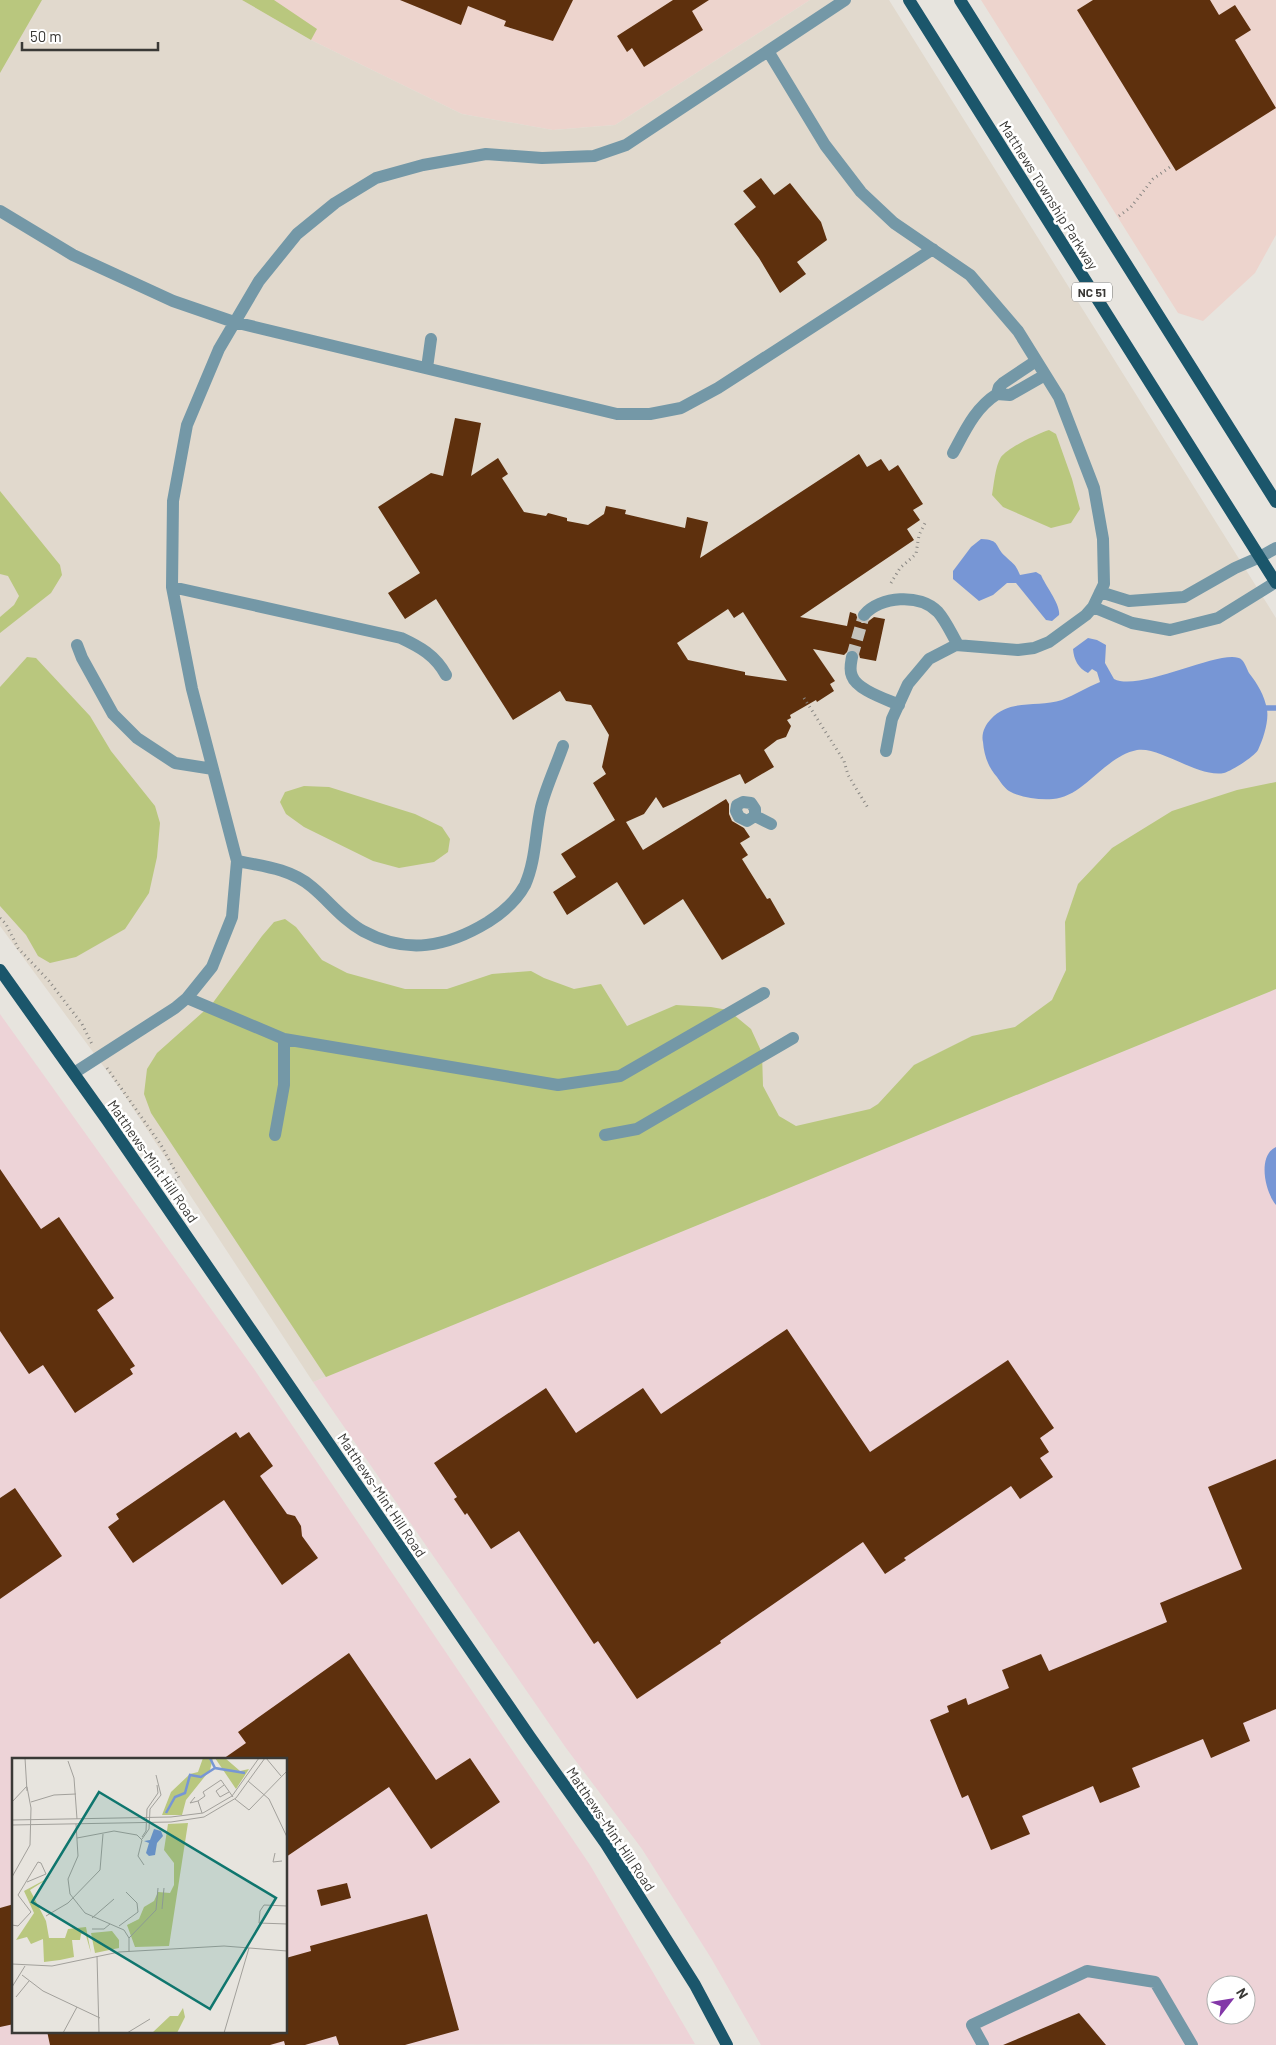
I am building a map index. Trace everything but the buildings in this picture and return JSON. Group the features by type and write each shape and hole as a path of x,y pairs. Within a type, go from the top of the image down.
{"main road":[{"name":"Matthews Township Parkway","path":"909,0 1276,583"},
{"name":"Matthews Township Parkway","path":"960,0 1276,502"},
{"name":"Matthews-Mint Hill Road","path":"0,970 74,1073 530,1737 606,1844 695,1985 727,2045"}],"street":[{"path":"74,1073 175,1008 187,998 212,967 232,917 237,861 192,689 172,586 173,501 187,425 219,349 258,281 297,234 335,203 376,178 423,165 486,154 542,158 594,156 626,145 845,0"},
{"path":"768,51 825,145 861,192 894,223 970,275 1018,331 1059,397 1094,488 1103,539 1104,584 1093,606 1050,642 1034,648 1018,650 958,645 929,659 908,684 892,719 886,751"},
{"path":"0,211 73,255 174,301 234,322 617,414 650,414 681,408 718,388 933,249"},
{"path":"427,368 431,339"},
{"path":"997,394 1003,383 1036,361"},
{"path":"953,453 974,415 986,401 997,394 1010,394 1045,375"},
{"path":"1100,592 1129,601 1184,597 1235,568 1276,548"},
{"path":"1093,606 1132,623 1170,630 1218,618 1276,583"},
{"path":"172,586 401,638 424,649 442,667 446,675"},
{"path":"864,615 878,603 898,599 920,602 939,612 958,645"},
{"path":"77,645 82,658 113,714 137,738 175,763 213,768"},
{"path":"852,657 850,671 854,681 860,687 899,705"},
{"path":"237,861 276,868 296,877 311,886 346,920 364,932 385,940 420,946 436,945 453,940 502,913 524,886 534,855 541,807 563,746"},
{"path":"755,816 772,824"},
{"path":"187,998 284,1039 558,1085 620,1076 764,993"},
{"path":"605,1135 638,1129 793,1038"},
{"path":"275,1135 284,1085 284,1039"},
{"path":"982,2045 972,2025 1087,1971 1155,1982 1192,2045"}],"path":[{"path":"1119,216 1131,207 1152,179 1173,165"},
{"path":"891,583 900,568 916,554 919,534 924,523"},
{"path":"804,698 844,761 848,775 868,808"},
{"path":"0,918 6,924 18,948 50,980 82,1024 90,1041"},
{"path":"112,1074 161,1145 180,1178"}],"shaded area":[{"path":"0,0 242,0 311,40 462,114 553,130 615,125 810,0 889,0 1276,618 1276,989 313,1382 121,1090 0,926"},
{"path":"242,0 810,0 615,125 553,130 462,114 311,40"},
{"path":"981,0 1276,0 1276,235 1255,273 1203,321 1178,313"},
{"path":"1276,989 1276,2045 761,2045 711,1958 642,1849 566,1748 313,1382"},
{"path":"0,1014 254,1369 590,1865 695,2044 0,2045"}],"green space":[{"path":"0,0 42,0 0,73"},
{"path":"242,0 274,0 317,29 311,40"},
{"path":"1049,430 1056,434 1072,479 1080,509 1071,523 1051,528 1003,507 992,495 996,471 1001,457 1017,445"},
{"path":"0,491 60,565 62,575 51,593 0,633 0,617 14,605 19,596 8,576 0,574"},
{"path":"27,657 36,658 90,716 111,751 155,806 160,823 157,857 149,893 125,929 76,957 50,963 38,956 26,935 0,906 0,687"},
{"path":"1276,782 1276,989 326,1377 151,1113 144,1094 147,1069 157,1053 212,1004 274,922 285,919 296,927 322,960 347,973 405,989 447,989 492,974 531,971 574,989 601,984 627,1026 676,1005 728,1010 751,1029 762,1053 763,1086 779,1116 796,1126 870,1109 878,1104 914,1065 972,1036 1015,1027 1052,1000 1066,970 1065,922 1078,884 1112,848 1172,811 1237,790"},
{"path":"304,786 329,787 415,814 442,827 450,839 448,852 434,862 399,868 373,861 304,827 286,814 280,802 285,792"}],"water":[{"path":"981,539 994,542 1015,566 1020,575 1036,572 1041,575 1058,606 1059,615 1052,621 1046,620 1016,583 1007,583 993,595 979,601 953,579 953,571 971,547"},
{"path":"1088,638 1106,645 1105,663 1114,679 1127,682 1143,680 1219,659 1233,657 1242,660 1260,690 1267,710 1265,730 1256,753 1232,770 1224,773 1214,773 1191,767 1157,753 1137,750 1115,760 1085,784 1064,797 1036,799 1009,791 991,769 987,761 983,739 985,727 999,712 1007,708 1062,700 1100,682 1097,672 1092,669 1088,673 1079,666 1074,657 1073,649"},
{"path":"1276,1147 1276,1205 1266,1183 1265,1166 1266,1158"}],"waterway":[{"path":"1266,708 1276,708"}],"tunnel":[{"path":"852,657 864,615"}]}
